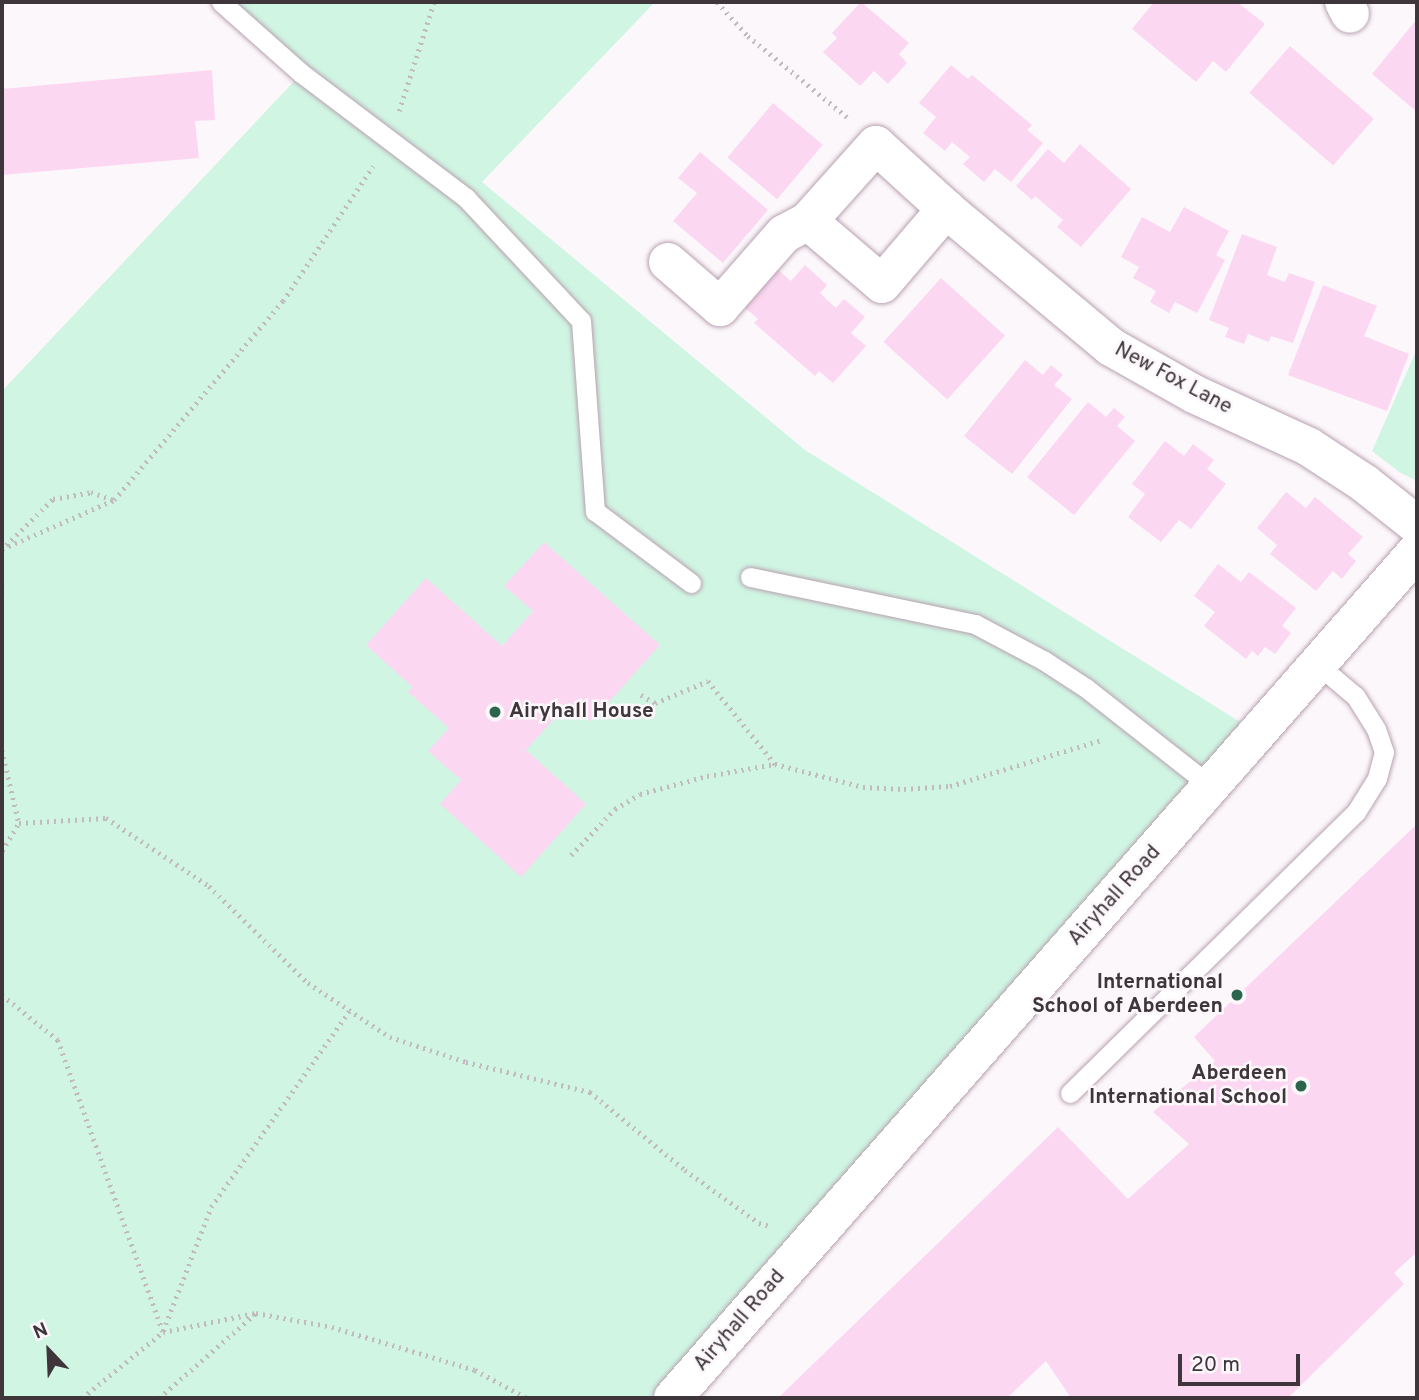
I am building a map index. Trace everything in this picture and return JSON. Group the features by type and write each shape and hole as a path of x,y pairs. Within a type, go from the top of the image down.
{"street":[{"name":"New Fox Lane","path":"876,145 946,209 1111,347 1194,394 1309,447 1364,483 1417,525"},
{"path":"668,262 720,307 784,234 808,220 876,145"},
{"path":"808,220 882,284 946,209"},
{"name":"Airyhall Road","path":"673,1398 1417,551"}],"lane":[{"path":"221,2 301,73 466,198 582,321 595,511 691,583"},
{"path":"750,577 975,624 1043,660 1140,728 1212,786"},
{"path":"1070,1094 1356,812 1377,778 1384,752 1376,729 1355,696 1316,663"}],"path":[{"path":"2,548 114,500 283,301 390,139 434,2"},
{"path":"717,2 748,36 855,123 876,145"},
{"path":"2,548 53,499 91,492 114,500"},
{"path":"2,585 2,593"},
{"path":"641,695 655,703 708,681 775,764"},
{"path":"571,855 615,809 640,794 707,776 775,764 863,787 904,789 950,786 1140,728"},
{"path":"2,750 19,823 2,851"},
{"path":"19,823 106,818 209,886 308,983 390,1037 466,1062 590,1092 685,1170 759,1223 813,1236"},
{"path":"2,995 58,1040 163,1332"},
{"path":"163,1332 211,1207 350,1010"},
{"path":"159,1398 256,1313"},
{"path":"82,1398 163,1332 256,1313 331,1327 475,1370 527,1398"}],"green space":[{"path":"221,2 655,2 482,182 805,450 1245,725 673,1398 2,1398 2,391 301,74"},
{"path":"1417,349 1417,481 1399,472 1372,451"}],"building":[{"path":"861,2 909,43 899,54 907,63 888,84 874,71 860,86 823,52 837,38 832,33"},
{"path":"1154,2 1237,2 1265,24 1226,72 1213,61 1196,82 1132,29"},
{"path":"1417,19 1417,112 1372,74"},
{"path":"1290,46 1374,119 1333,166 1249,93"},
{"path":"951,65 968,79 972,75 1032,125 1027,130 1043,143 1011,182 995,169 984,182 963,164 970,157 952,142 945,151 923,133 936,117 919,103"},
{"path":"212,70 215,120 195,121 199,158 2,175 2,89"},
{"path":"773,103 823,145 777,199 727,157"},
{"path":"1080,144 1131,189 1081,247 1057,227 1063,220 1035,196 1032,200 1016,186 1048,149 1064,163"},
{"path":"700,152 768,210 723,263 673,221 697,193 678,178"},
{"path":"1184,207 1229,231 1216,255 1225,260 1197,313 1175,302 1169,313 1150,302 1156,291 1133,278 1139,267 1121,257 1142,217 1170,232"},
{"path":"1242,234 1277,247 1267,275 1285,282 1289,273 1315,282 1293,343 1271,336 1269,342 1248,334 1244,344 1225,337 1229,328 1209,320"},
{"path":"805,265 827,285 820,293 836,308 844,299 865,317 851,333 866,346 833,383 819,371 815,376 754,323 758,319 743,306 776,268 791,281"},
{"path":"941,278 1005,336 947,399 883,342"},
{"path":"1323,285 1377,306 1364,336 1409,354 1387,411 1288,375"},
{"path":"1025,360 1043,375 1051,365 1063,375 1054,385 1072,399 1012,474 964,436"},
{"path":"1088,402 1106,417 1114,408 1125,417 1117,426 1135,441 1074,515 1027,477"},
{"path":"1165,441 1184,456 1193,444 1214,460 1207,469 1226,484 1191,529 1179,520 1161,542 1128,517 1145,494 1132,484"},
{"path":"1286,492 1306,508 1315,497 1363,537 1348,554 1356,561 1342,579 1333,571 1316,591 1270,554 1277,545 1257,528"},
{"name":"Airyhall House","path":"544,542 660,645 591,722 569,702 526,750 586,804 521,877 440,804 461,780 428,751 449,728 408,692 412,687 366,645 426,578 502,646 533,611 504,586"},
{"path":"1218,564 1241,582 1249,572 1296,608 1282,626 1291,633 1275,654 1265,647 1258,656 1252,651 1246,659 1204,626 1215,612 1194,596"},
{"name":"Aberdeen International School","path":"1417,824 1417,1252 1394,1273 1404,1284 1288,1398 1071,1398 1046,1361 1007,1398 778,1398 1058,1127 1128,1199 1189,1144 1153,1112 1215,1061 1194,1037"}],"place":[{"name":"Airyhall House","path":"495,712"},
{"name":"International School of Aberdeen","path":"1237,995"},
{"name":"Aberdeen International School","path":"1301,1086"}]}
